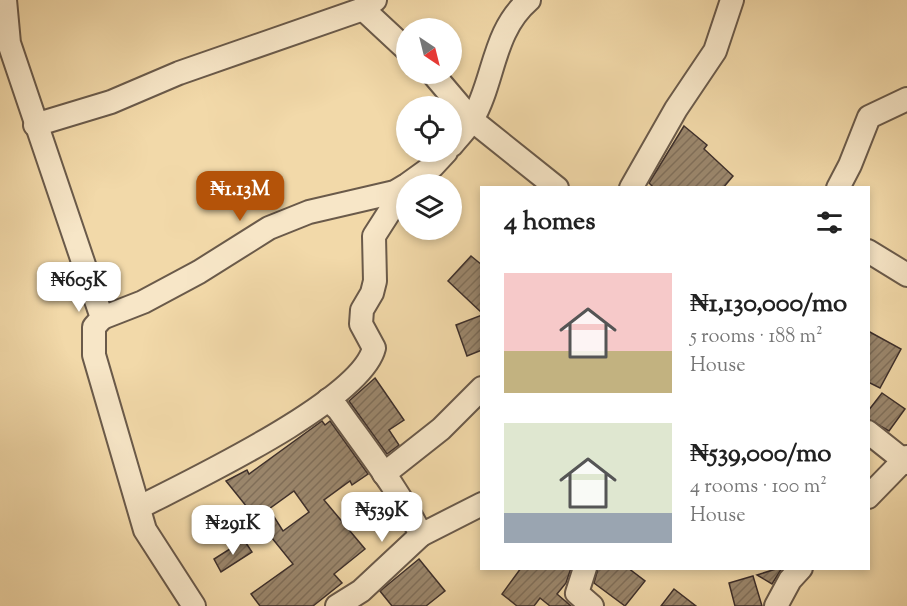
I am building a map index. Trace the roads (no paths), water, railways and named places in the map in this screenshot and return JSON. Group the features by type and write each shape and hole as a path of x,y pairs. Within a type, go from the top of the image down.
{"street":[{"path":"5,0 9,43 102,318"},
{"path":"462,132 472,120 502,33 514,15 529,0"},
{"path":"632,186 676,109 715,51 732,0"},
{"path":"35,125 111,102 179,73 369,4 396,37"},
{"path":"441,84 472,120 554,186"},
{"path":"839,186 869,117 907,99"},
{"path":"421,174 436,162"},
{"path":"194,606 145,530 94,355 94,327 102,318 143,302 199,272 269,228 309,212 396,189"},
{"path":"140,507 242,454 328,400 352,381 372,356 374,348 361,324 362,310 372,293 375,281 374,236 396,200"},
{"path":"870,252 907,275"},
{"path":"384,474 441,429 480,390"},
{"path":"328,400 339,409 408,509 420,535"},
{"path":"870,433 906,460 870,495"},
{"path":"337,606 366,598 420,535 480,505"},
{"path":"584,570 577,593 592,606"},
{"path":"776,606 790,580 799,570"}]}
